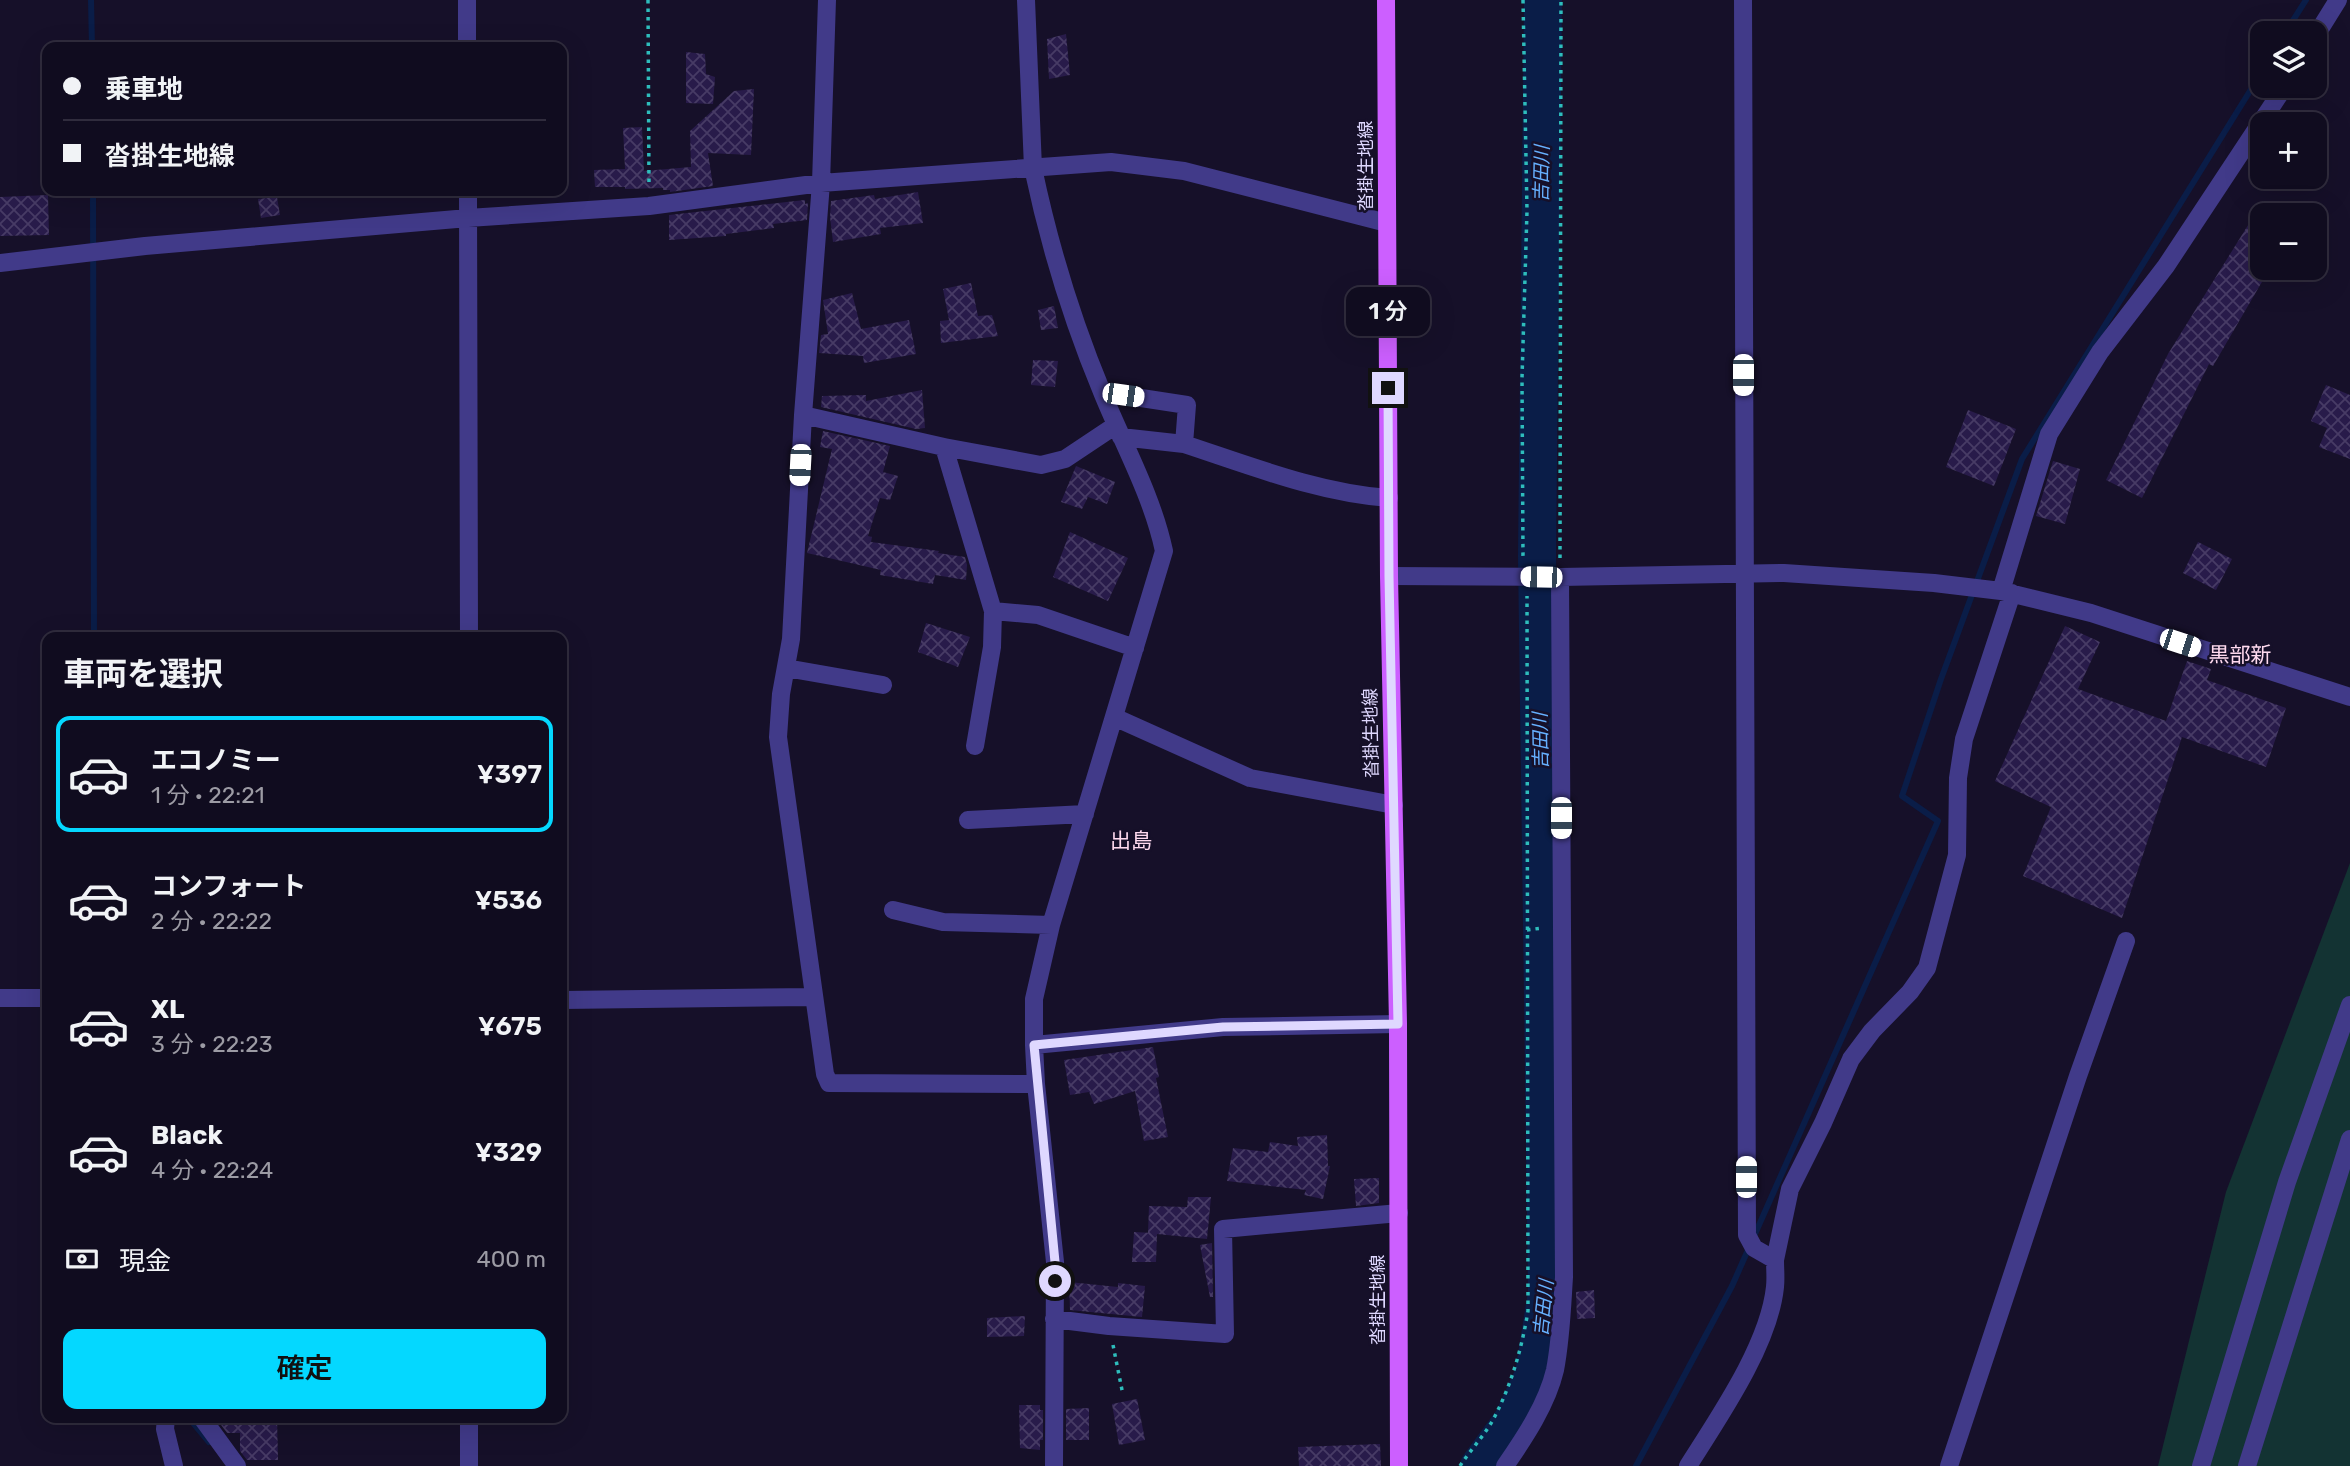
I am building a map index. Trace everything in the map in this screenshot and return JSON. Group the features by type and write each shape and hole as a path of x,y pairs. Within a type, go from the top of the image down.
{"main road":[{"name":"沓掛生地線","path":"1386,0 1389,576 1398,1024 1399,1466"}],"street":[{"path":"467,0 467,42"},
{"path":"827,0 821,183 803,415 790,639 781,694 778,737 825,1074 829,1083 1036,1084"},
{"path":"1026,0 1033,168 1072,316 1157,522 1164,551 1051,925 1034,999 1036,1084 1055,1262 1054,1466"},
{"path":"1743,0 1747,1235 1754,1248 1775,1260"},
{"path":"2325,21 2338,0"},
{"path":"1688,1466 1725,1407 1765,1332 1775,1287 1775,1260 1790,1189 1824,1123 1851,1059 1872,1031 1910,992 1927,968 1957,855 1958,778 1964,739 2049,434 2100,352 2166,266 2276,98"},
{"path":"0,263 145,246 468,218 649,206 821,183 1111,162 1184,171 1387,223"},
{"path":"468,196 469,632"},
{"path":"1102,392 1187,405 1184,444"},
{"path":"803,415 944,447 1041,465 1065,459 1119,431 1184,444 1300,481 1389,498"},
{"path":"944,447 993,611 992,647 975,746"},
{"path":"1389,576 1812,575 1934,583 2006,592 2091,613 2350,697"},
{"path":"1505,1466 1540,1409 1554,1372 1561,1329 1564,1264 1560,577"},
{"path":"993,611 1038,615 1135,648"},
{"path":"786,668 883,685"},
{"path":"1114,717 1250,778 1394,806"},
{"path":"968,820 1085,814"},
{"path":"893,910 943,922 1051,925"},
{"path":"1949,1466 2078,1076 2126,941"},
{"path":"567,1000 814,997"},
{"path":"0,998 42,998"},
{"path":"2201,1466 2287,1182 2350,1005"},
{"path":"1034,1045 1223,1027 1398,1024"},
{"path":"2247,1466 2350,1139"},
{"path":"1054,1319 1109,1326 1225,1334 1223,1229 1399,1213"},
{"path":"166,1423 174,1466"},
{"path":"206,1423 237,1466"},
{"path":"469,1466 470,1423"}],"path":[{"path":"648,0 649,206"},
{"path":"1460,1466 1494,1417 1505,1392 1523,1341 1528,1311 1527,590 1523,576 1522,378 1527,211 1523,0"},
{"path":"1560,577 1561,0"},
{"path":"1109,1326 1122,1395"}],"green space":[{"path":"2350,863 2350,1466 2158,1466 2226,1192"}],"building":[{"path":"1066,34 1070,75 1049,79 1047,39"},
{"path":"686,52 705,54 706,74 715,77 713,104 686,103"},
{"path":"754,89 751,155 708,153 713,186 670,192 663,188 595,187 594,170 625,169 623,128 642,127 644,171 691,167 690,131 734,91"},
{"path":"918,192 923,223 880,228 881,234 833,242 831,201 874,195 875,199"},
{"path":"48,196 49,235 0,236 0,197"},
{"path":"277,197 280,215 261,218 258,199"},
{"path":"805,200 805,204 808,203 807,220 773,224 774,228 726,236 669,240 669,215"},
{"path":"2250,222 2250,280 2263,280 2213,366 2209,364 2142,498 2106,480 2168,354"},
{"path":"971,283 978,316 992,315 998,336 941,343 940,321 949,320 943,289"},
{"path":"852,293 861,329 909,320 916,354 864,363 863,356 819,353 821,335 828,334 823,300"},
{"path":"1054,306 1058,328 1041,330 1038,310"},
{"path":"1033,360 1058,361 1055,387 1031,385"},
{"path":"2326,385 2350,395 2350,459 2319,447 2327,428 2311,421"},
{"path":"922,390 925,428 916,429 821,407 822,396 866,395 866,401"},
{"path":"1968,410 2016,429 1994,486 1946,467"},
{"path":"823,431 890,446 883,472 898,476 890,500 880,498 868,536 872,537 871,542 965,557 966,580 935,575 933,584 880,575 881,570 807,553 832,449 820,447"},
{"path":"2053,461 2080,469 2065,524 2036,516"},
{"path":"1076,466 1115,482 1107,504 1088,497 1082,509 1061,502"},
{"path":"1070,532 1128,558 1108,601 1053,577"},
{"path":"2198,542 2232,559 2216,590 2183,573"},
{"path":"926,623 970,637 958,667 918,652"},
{"path":"2065,626 2100,642 2078,689 2166,721 2187,661 2211,669 2207,680 2286,708 2266,767 2182,737 2122,918 2023,876 2051,807 1995,781"},
{"path":"1153,1047 1159,1077 1156,1078 1168,1137 1144,1141 1135,1091 1094,1104 1089,1092 1070,1095 1064,1060"},
{"path":"1327,1135 1330,1166 1323,1199 1304,1195 1306,1190 1227,1181 1233,1148 1268,1152 1270,1142 1298,1146 1297,1137"},
{"path":"1379,1178 1379,1203 1356,1206 1354,1179"},
{"path":"1188,1197 1211,1197 1207,1239 1157,1234 1156,1262 1132,1262 1134,1232 1148,1233 1149,1206 1187,1207"},
{"path":"1212,1243 1213,1297 1210,1297 1200,1245"},
{"path":"1069,1282 1118,1287 1118,1283 1145,1286 1142,1317 1070,1310"},
{"path":"1594,1290 1595,1318 1577,1319 1576,1292"},
{"path":"1025,1316 1024,1336 987,1337 987,1318"},
{"path":"1137,1399 1145,1440 1119,1445 1112,1404"},
{"path":"1019,1405 1040,1405 1040,1410 1043,1410 1043,1440 1040,1440 1040,1450 1020,1448"},
{"path":"1089,1408 1089,1440 1066,1440 1066,1409"},
{"path":"220,1423 277,1423 278,1460 247,1460 240,1451 240,1433 227,1433"},
{"path":"1380,1444 1381,1466 1299,1466 1298,1447"}],"waterway":[{"path":"91,0 92,42"},
{"name":"吉田川","path":"1479,1466 1513,1420 1534,1374 1547,1293 1537,556 1543,0"},
{"path":"2293,21 2306,0"},
{"path":"1636,1466 1732,1286 1938,821 1902,796 1941,679 2022,459 2250,91"},
{"path":"93,196 94,632"},
{"path":"193,1423 209,1442"}],"district":[{"name":"黒部新","path":"2240,655"},
{"name":"出島","path":"1131,841"}],"route":[{"path":"1055,1281 1034,1045 1223,1027 1398,1024 1388,388"}]}
